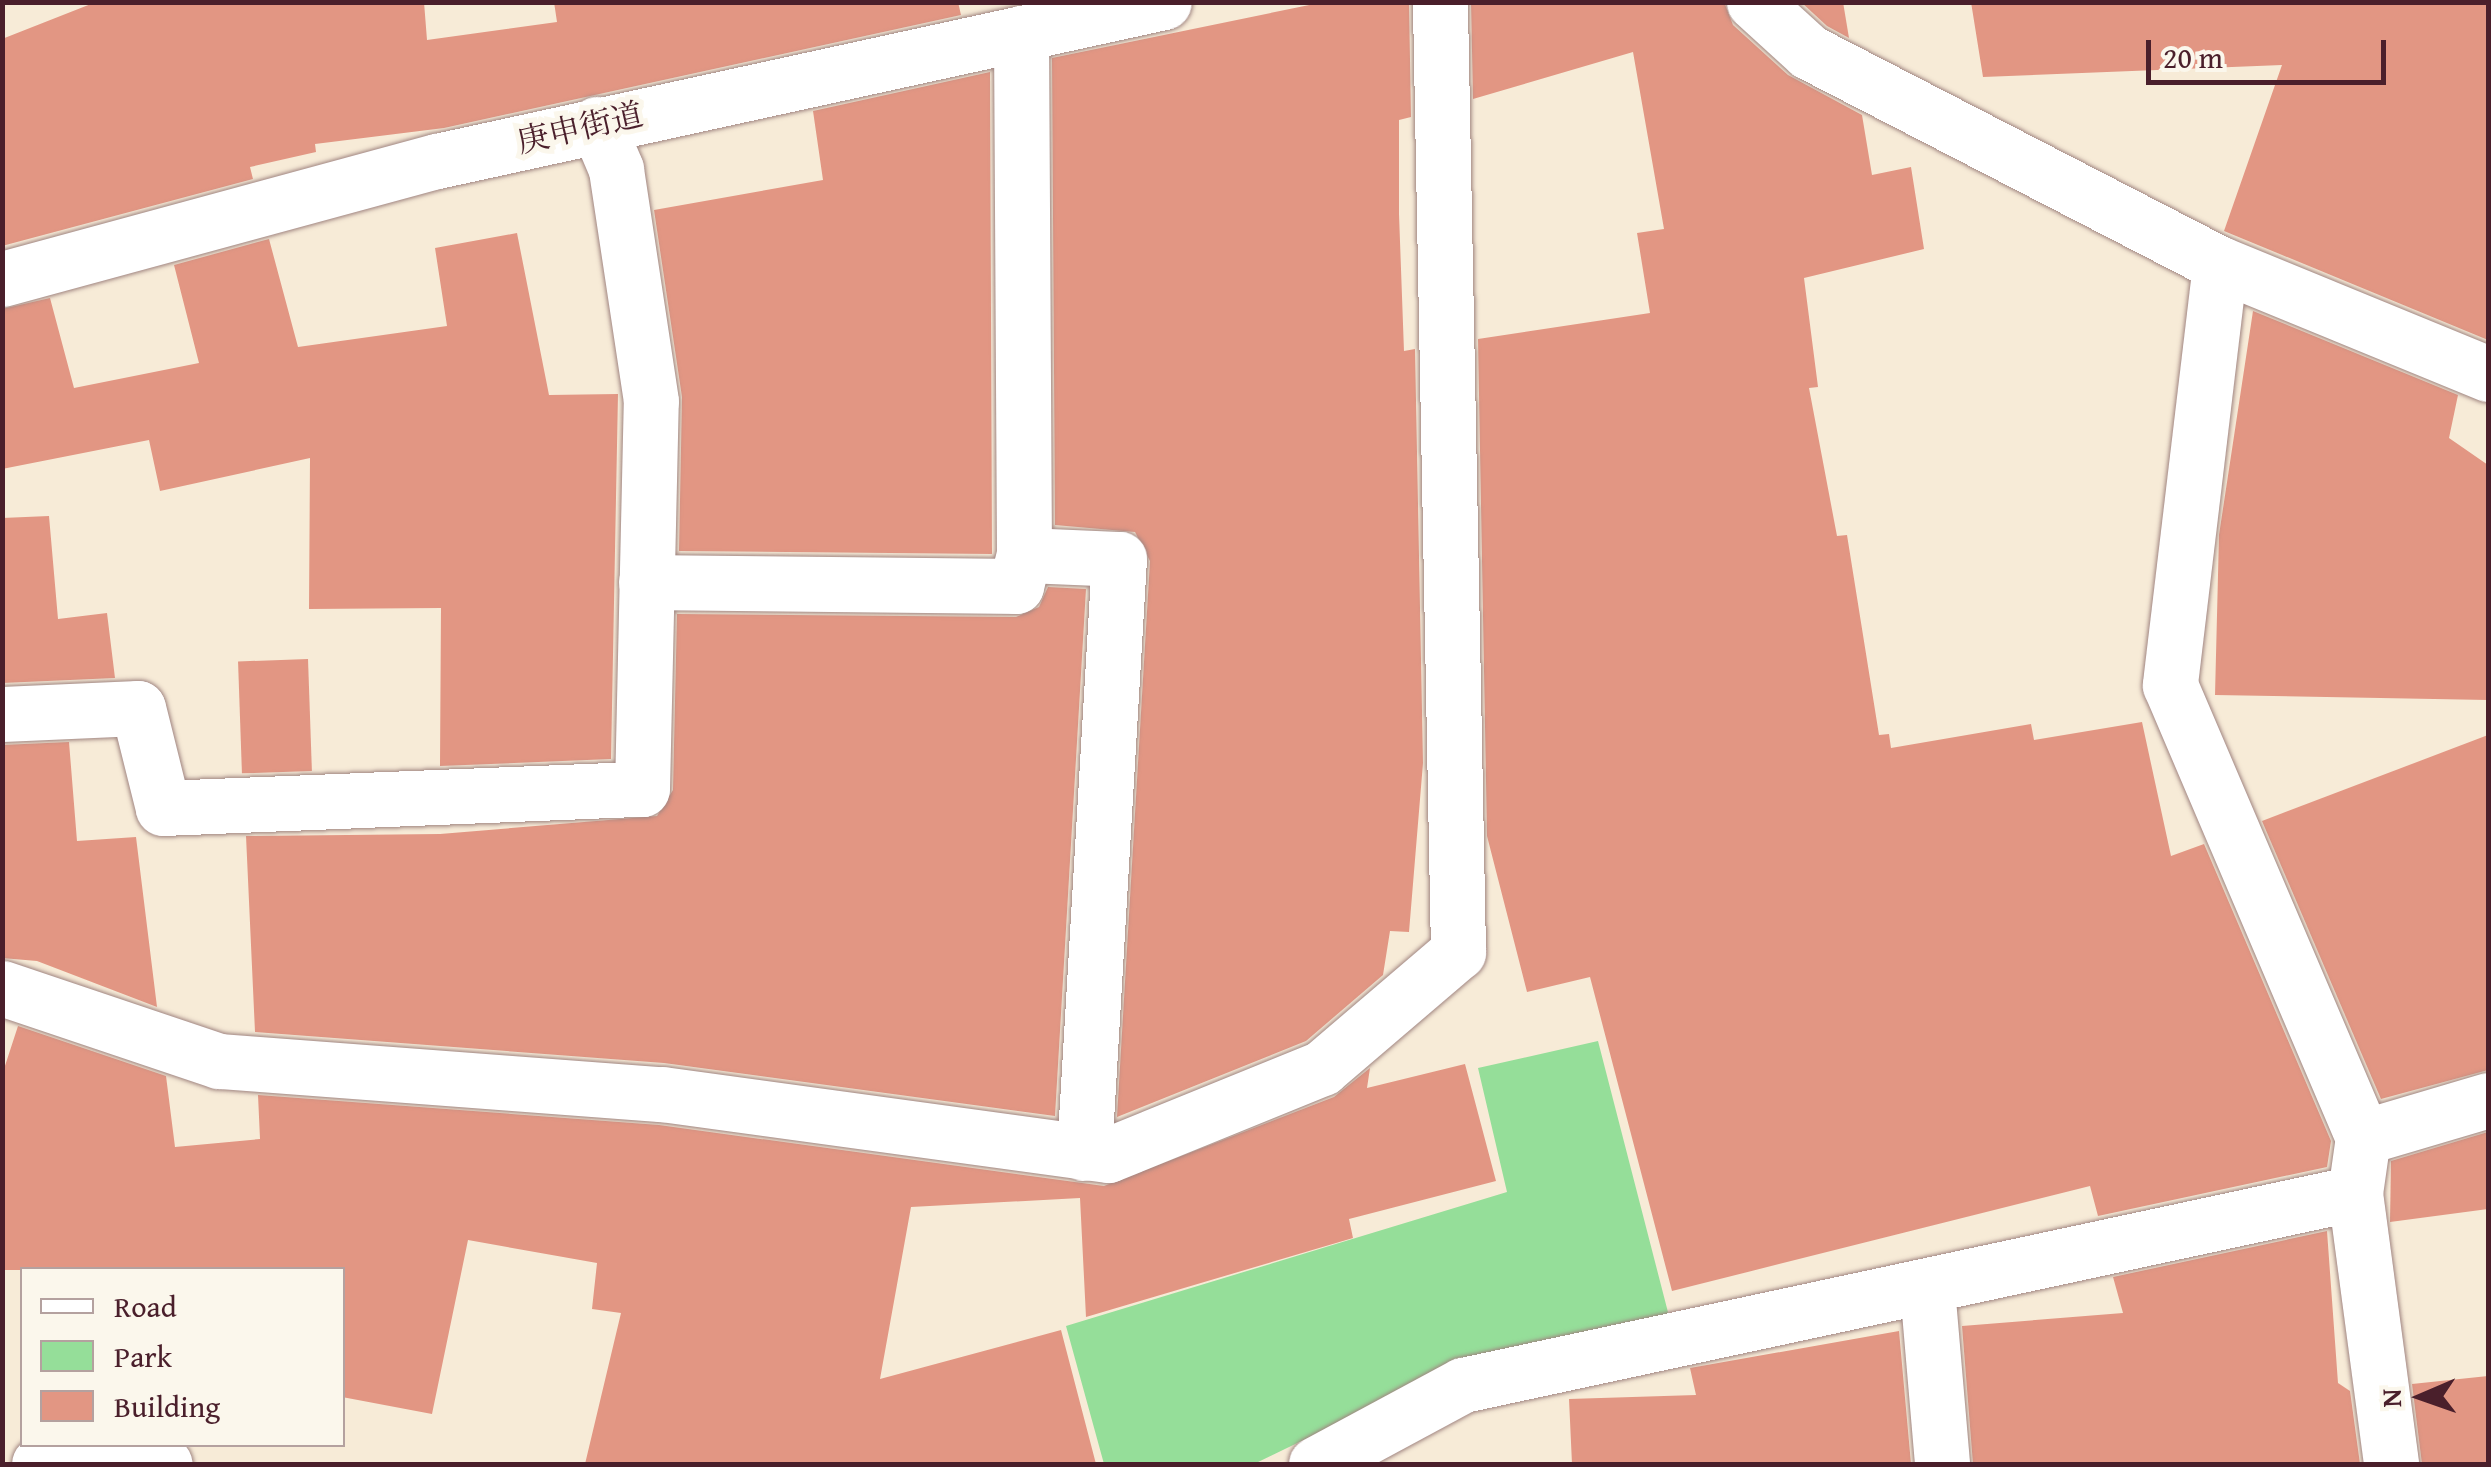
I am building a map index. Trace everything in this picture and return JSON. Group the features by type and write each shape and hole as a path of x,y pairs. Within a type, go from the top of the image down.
{"street":[{"name":"庚申街道","path":"2,279 597,124 1164,2"},
{"path":"2,988 219,1060 662,1094 1108,1156 1322,1068 1458,952 1440,2"},
{"path":"1754,2 1808,52 2220,264 2488,374"},
{"path":"646,582 1016,586 1024,555 1021,34"},
{"path":"2,714 138,708 163,808 642,790 651,401 616,169 597,124"},
{"path":"2220,264 2170,684 2363,1137 2354,1193 2391,1464"},
{"path":"1024,555 1119,559 1084,1153"},
{"path":"2363,1137 2488,1100"},
{"path":"1316,1464 1463,1385 2354,1193"},
{"path":"1927,1288 1942,1464"},
{"path":"39,1464 62,1455 165,1464"}],"green space":[{"path":"1598,1041 1670,1320 1446,1371 1254,1464 1104,1464 1066,1326 1507,1192 1478,1068"}],"building":[{"path":"96,2 424,2 427,40 557,22 554,2 958,2 961,15 444,128 315,144 316,152 250,167 253,179 2,246 2,39"},
{"path":"1324,2 1409,2 1411,117 1399,120 1399,214 1404,351 1415,349 1423,763 1409,932 1390,931 1383,975 1306,1041 1117,1117 1150,561 1135,532 1055,525 1052,58"},
{"path":"1471,2 1724,2 1733,25 1788,75 1862,115 1872,175 1911,167 1924,249 1804,278 1818,387 1809,388 1837,536 1847,535 1879,735 1889,734 1891,748 2031,724 2034,740 2142,722 2171,856 2204,844 2331,1141 2327,1167 2098,1216 2090,1186 1672,1291 1590,977 1527,992 1487,836 1478,339 1650,313 1637,233 1664,229 1633,52 1473,99"},
{"path":"1801,2 1843,2 1849,38 1827,26"},
{"path":"1971,2 2488,2 2488,340 2224,231 2282,65 1983,77"},
{"path":"990,72 992,554 679,551 682,397 654,210 823,180 813,111"},
{"path":"517,233 549,395 618,394 611,759 440,766 441,608 309,609 310,458 160,491 149,440 2,469 2,309 50,298 74,388 199,363 174,265 269,239 298,347 447,326 435,248"},
{"path":"2253,311 2458,395 2449,438 2488,465 2488,700 2215,695 2219,535"},
{"path":"49,516 58,619 107,613 115,678 2,683 2,518"},
{"path":"1048,587 1086,589 1055,1116 664,1063 255,1032 246,836 440,834 657,816 673,790 677,614 1016,617 1039,607"},
{"path":"308,659 312,771 242,773 238,661"},
{"path":"2488,735 2488,1070 2381,1099 2262,821"},
{"path":"69,742 77,841 136,837 157,1007 37,961 2,958 2,745"},
{"path":"18,1026 166,1076 175,1147 260,1139 258,1095 659,1125 1104,1186 1334,1097 1370,1068 1367,1088 1465,1064 1496,1181 1349,1219 1353,1238 1086,1317 1080,1198 911,1207 880,1379 1061,1330 1096,1464 585,1464 621,1313 592,1309 597,1263 468,1240 432,1414 345,1398 345,1267 2,1270 2,1075"},
{"path":"2488,1132 2488,1209 2390,1222 2391,1161"},
{"path":"2327,1231 2338,1383 2350,1391 2360,1464 1973,1464 1962,1326 2123,1313 2113,1277"},
{"path":"1899,1331 1911,1464 1572,1464 1569,1399 1696,1395 1690,1368"},
{"path":"2488,1376 2488,1464 2422,1464 2412,1384"}]}
